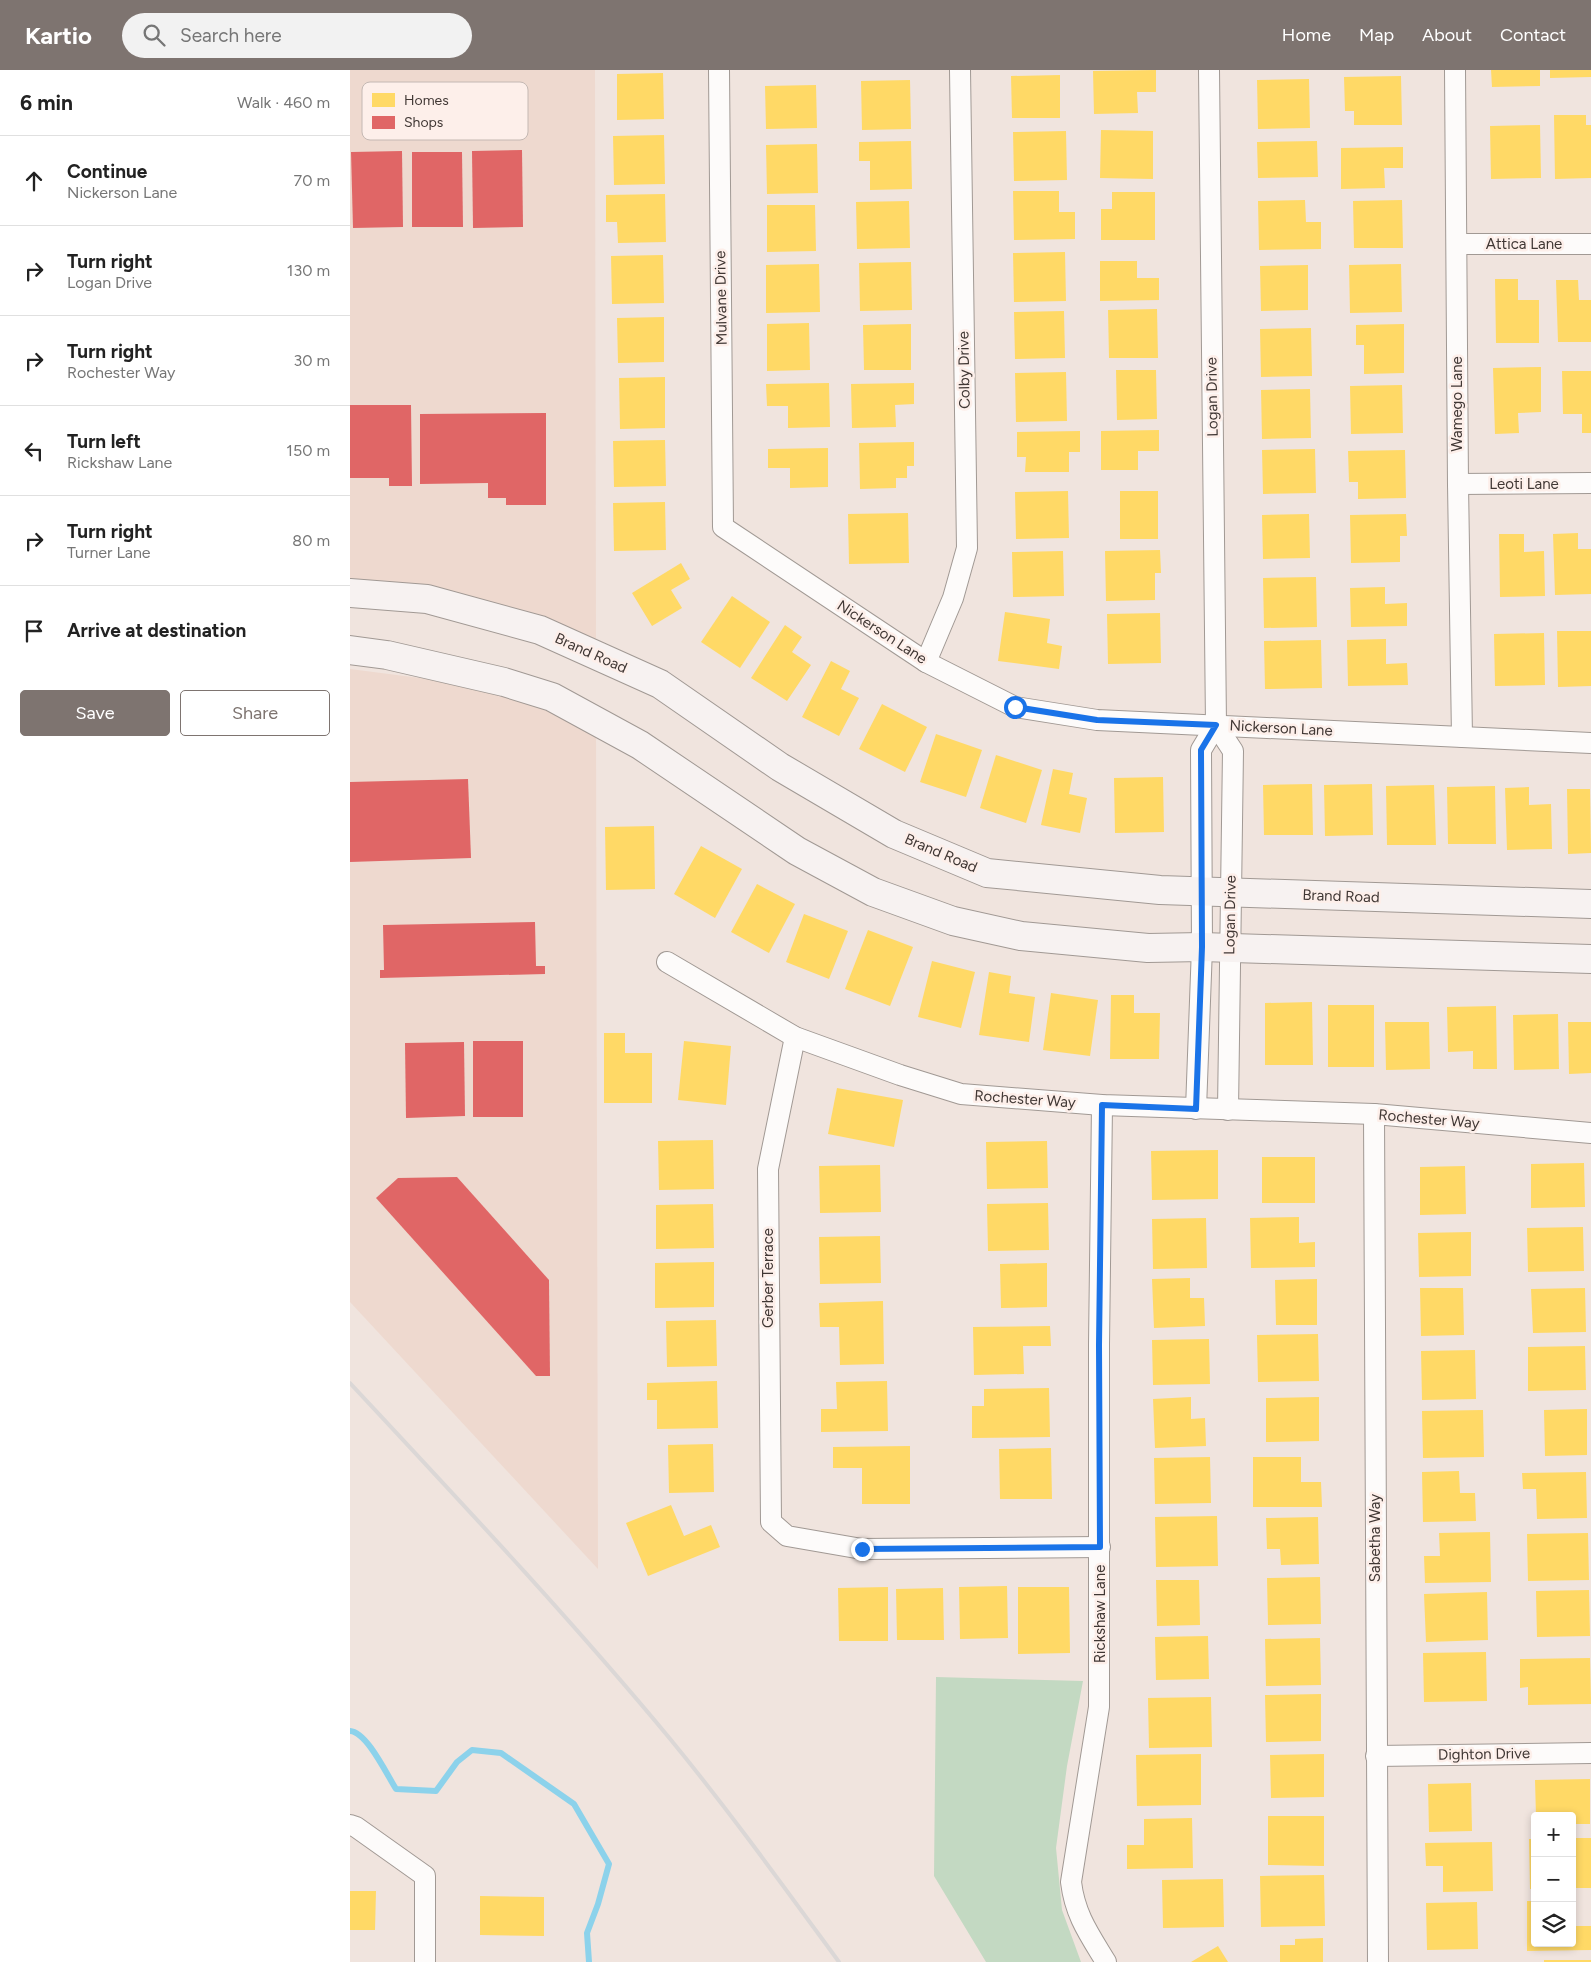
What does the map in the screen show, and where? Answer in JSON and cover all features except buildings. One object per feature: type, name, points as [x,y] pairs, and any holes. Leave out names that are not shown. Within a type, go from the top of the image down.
[{"type":"main road","name":"Brand Road","points":[[350,593],[427,599],[548,634],[660,684],[780,767],[894,834],[987,873],[1160,890],[1591,904]]},
{"type":"main road","points":[[350,650],[387,655],[504,682],[552,697],[640,745],[797,851],[873,892],[953,921],[1021,936],[1148,948],[1202,947],[1591,959]]},
{"type":"street","name":"Mulvane Drive","points":[[719,70],[723,527]]},
{"type":"street","name":"Colby Drive","points":[[926,662],[953,598],[967,548],[960,70]]},
{"type":"street","name":"Logan Drive","points":[[1196,1109],[1202,947],[1201,750],[1216,725],[1209,70]]},
{"type":"street","name":"Wamego Lane","points":[[1455,70],[1462,737]]},
{"type":"street","name":"Attica Lane","points":[[1457,244],[1591,244]]},
{"type":"street","name":"Leoti Lane","points":[[1458,484],[1591,483]]},
{"type":"street","name":"Nickerson Lane","points":[[723,527],[926,662],[1015,707],[1097,720],[1591,743]]},
{"type":"street","name":"Logan Drive","points":[[1216,725],[1233,751],[1228,1110]]},
{"type":"street","name":"Rochester Way","points":[[667,962],[795,1037],[900,1075],[961,1094],[1102,1105],[1374,1114],[1591,1133]]},
{"type":"street","name":"Gerber Terrace","points":[[795,1037],[768,1169],[771,1522],[787,1536],[862,1549],[1100,1547]]},
{"type":"street","name":"Rickshaw Lane","points":[[1102,1105],[1099,1345],[1100,1707],[1071,1882],[1074,1901],[1082,1923],[1106,1962]]},
{"type":"street","name":"Sabetha Way","points":[[1374,1114],[1378,1962]]},
{"type":"street","name":"Dighton Drive","points":[[1376,1756],[1591,1753]]},
{"type":"street","points":[[350,1824],[425,1876],[425,1962]]},
{"type":"shaded area","points":[[350,70],[595,70],[596,639],[454,592],[350,578]]},
{"type":"shaded area","points":[[350,669],[482,686],[596,728],[598,1569],[350,1302]]},
{"type":"green space","points":[[936,1677],[1083,1681],[1067,1766],[1056,1848],[1062,1910],[1081,1962],[986,1962],[934,1876]]},
{"type":"waterway","points":[[350,1731],[356,1733],[370,1746],[396,1789],[436,1791],[457,1762],[472,1750],[501,1753],[574,1804],[609,1864],[598,1904],[587,1933],[589,1962]]},
{"type":"railway","points":[[350,1383],[513,1559],[671,1740],[839,1962]]},
{"type":"route","points":[[862,1549],[1100,1547],[1099,1345],[1102,1105],[1196,1109],[1202,947],[1201,750],[1216,725],[1097,720],[1015,707]]}]
